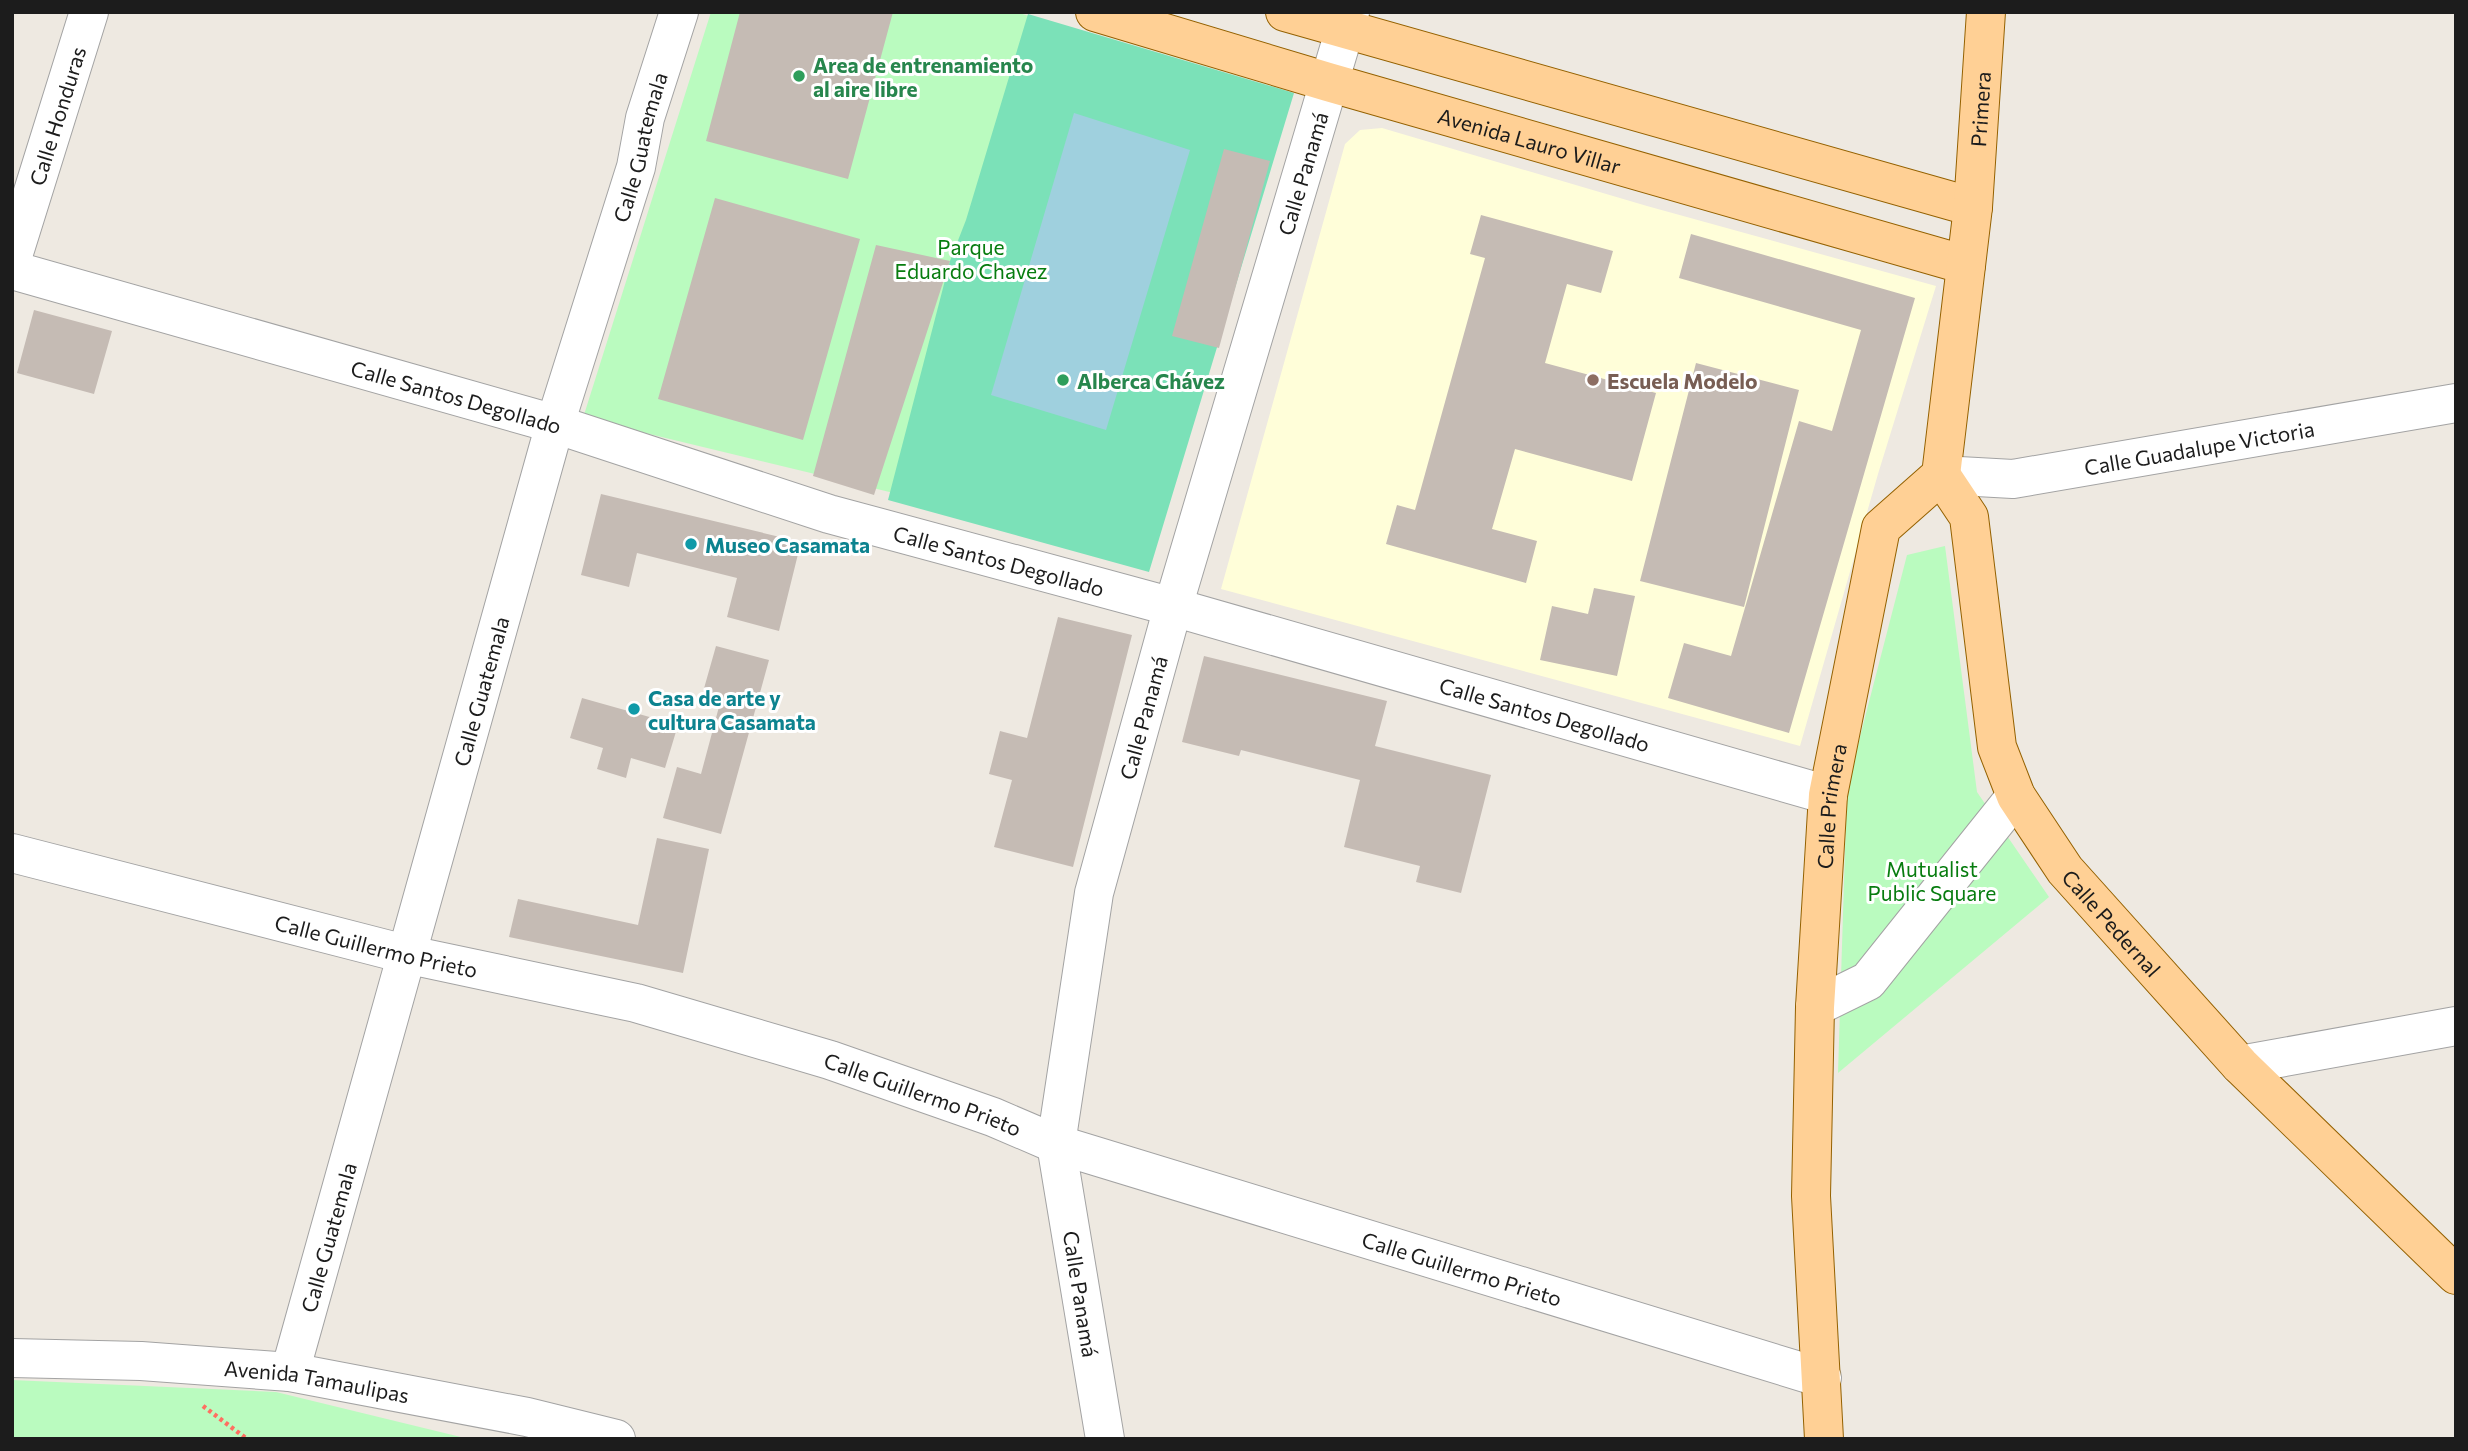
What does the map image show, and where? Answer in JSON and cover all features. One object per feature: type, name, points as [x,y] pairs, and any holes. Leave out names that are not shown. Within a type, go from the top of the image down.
[{"type":"main road","name":"Avenida Lauro Villar","points":[[1095,12],[1328,82],[1966,265]]},
{"type":"main road","points":[[1285,12],[1348,21],[1973,207],[1941,475]]},
{"type":"main road","name":"Primera","points":[[1973,207],[1986,12]]},
{"type":"main road","name":"Calle Primera","points":[[1824,1439],[1811,1196],[1815,1007],[1828,795],[1881,528],[1941,475]]},
{"type":"main road","name":"Calle Pedernal","points":[[1941,475],[1969,517],[1997,747],[2016,796],[2065,870],[2240,1065],[2456,1275]]},
{"type":"street","name":"Calle Honduras","points":[[12,259],[89,12]]},
{"type":"street","name":"Calle Guatemala","points":[[290,1373],[555,424],[636,167],[645,118],[679,12]]},
{"type":"street","name":"Calle Panamá","points":[[1105,1439],[1056,1144],[1094,892],[1173,607],[1348,21]]},
{"type":"street","name":"Calle Santos Degollado","points":[[12,271],[555,424],[829,514],[1173,607],[1828,795]]},
{"type":"street","name":"Calle Guadalupe Victoria","points":[[1941,475],[2013,479],[2456,403]]},
{"type":"street","points":[[1815,1007],[1868,981],[2016,796]]},
{"type":"street","name":"Calle Guillermo Prieto","points":[[12,853],[405,954],[636,1003],[830,1059],[993,1117],[1056,1144],[1822,1378]]},
{"type":"street","points":[[2240,1065],[2456,1026]]},
{"type":"street","name":"Avenida Tamaulipas","points":[[12,1358],[141,1362],[290,1373],[527,1417],[616,1439]]},
{"type":"shaded area","name":"Escuela Modelo","points":[[1382,128],[1647,206],[1936,286],[1878,474],[1800,746],[1221,589],[1345,144],[1360,130]]},
{"type":"green space","name":"Parque Eduardo Chavez","points":[[711,12],[1016,12],[1278,92],[1134,551],[583,418]]},
{"type":"green space","name":"Alberca Chávez","points":[[1028,14],[1294,93],[1149,572],[888,500],[950,261],[966,220]]},
{"type":"green space","name":"Mutualist Public Square","points":[[1945,546],[1977,792],[2049,897],[1838,1073],[1847,787],[1907,555]]},
{"type":"green space","points":[[12,1380],[276,1392],[469,1439],[12,1439]]},
{"type":"water","points":[[1074,113],[1190,150],[1106,430],[991,395]]},
{"type":"building","name":"Area de entrenamiento al aire libre","points":[[740,12],[893,12],[848,179],[706,141]]},
{"type":"building","points":[[1224,149],[1270,161],[1219,348],[1172,336]]},
{"type":"building","points":[[715,198],[860,239],[803,440],[658,399]]},
{"type":"building","points":[[1481,215],[1613,251],[1601,293],[1567,284],[1545,363],[1656,393],[1632,481],[1515,449],[1492,529],[1537,541],[1526,583],[1386,544],[1397,505],[1415,510],[1485,258],[1470,254]]},
{"type":"building","points":[[1691,234],[1915,298],[1789,733],[1668,698],[1684,643],[1731,656],[1799,421],[1832,431],[1861,330],[1679,278]]},
{"type":"building","points":[[876,245],[950,261],[874,495],[813,476]]},
{"type":"building","points":[[34,310],[112,331],[94,394],[17,373]]},
{"type":"building","points":[[1696,363],[1799,390],[1744,607],[1640,581]]},
{"type":"building","points":[[601,494],[801,542],[779,631],[727,617],[737,578],[637,553],[629,587],[581,575]]},
{"type":"building","points":[[1594,588],[1635,596],[1617,676],[1540,660],[1552,606],[1588,614]]},
{"type":"building","points":[[1058,617],[1132,635],[1073,867],[994,847],[1012,780],[989,774],[1000,731],[1027,738]]},
{"type":"building","points":[[716,646],[769,660],[721,834],[663,818],[677,767],[701,774],[720,703],[701,699]]},
{"type":"building","points":[[1204,656],[1387,701],[1375,746],[1491,775],[1461,893],[1416,882],[1420,866],[1344,847],[1360,780],[1241,750],[1239,756],[1182,742]]},
{"type":"building","points":[[582,698],[678,725],[665,768],[631,758],[626,778],[597,769],[603,748],[570,738]]},
{"type":"building","points":[[657,838],[709,849],[683,973],[509,937],[518,899],[638,925]]},
{"type":"place","name":"Area de entrenamiento al aire libre","points":[[799,76]]},
{"type":"place","name":"Alberca Chávez","points":[[1063,380]]},
{"type":"place","name":"Escuela Modelo","points":[[1593,380]]},
{"type":"place","name":"Museo Casamata","points":[[691,544]]},
{"type":"place","name":"Casa de arte y cultura Casamata","points":[[634,709]]}]
